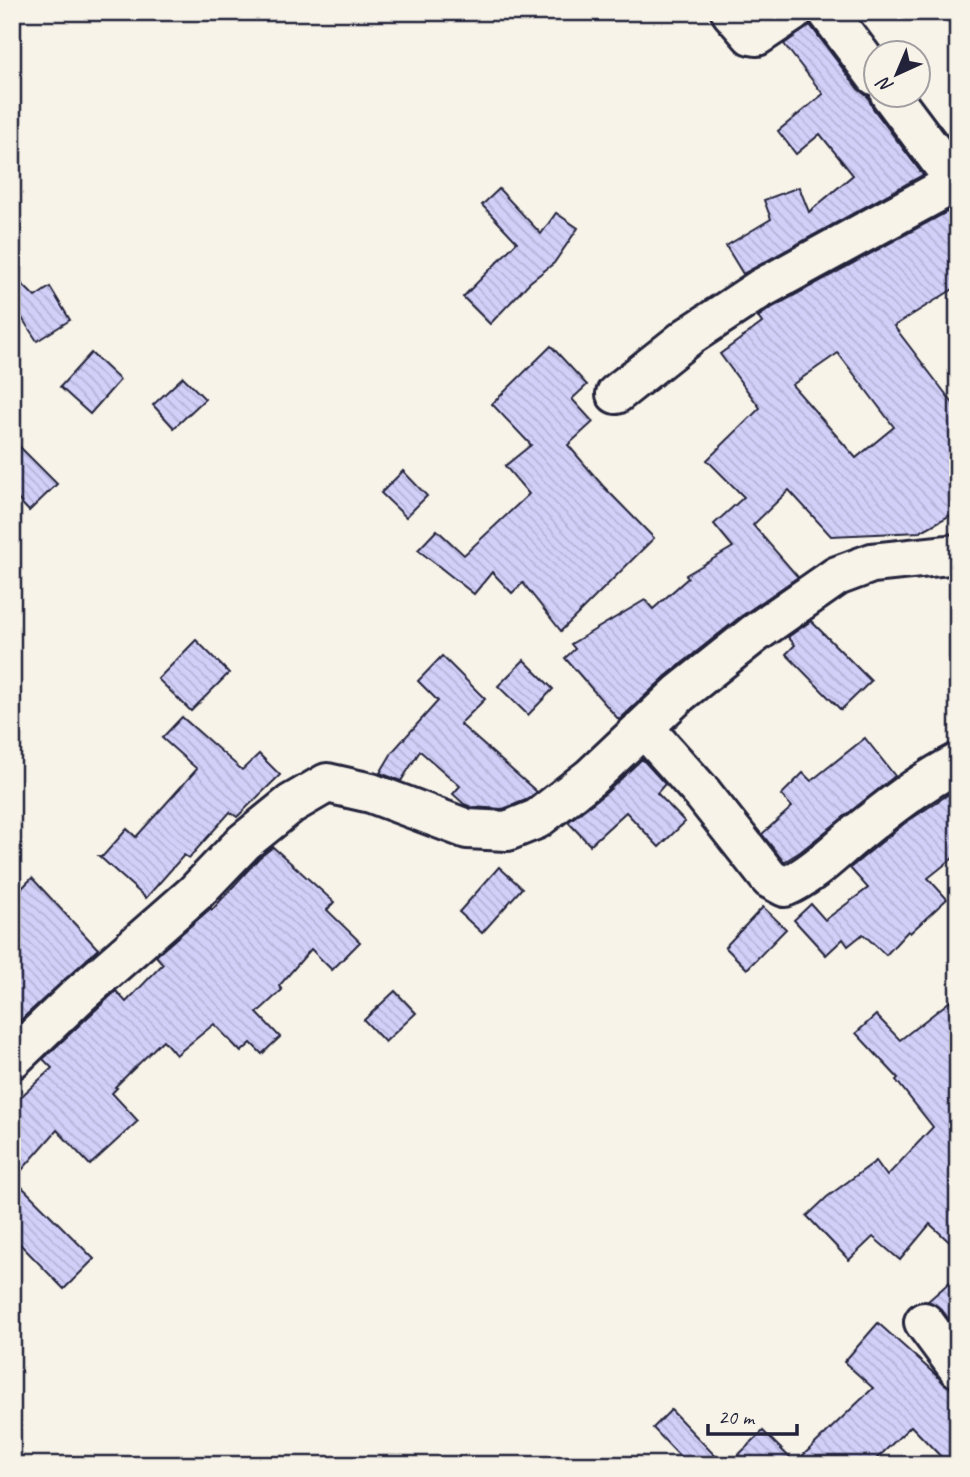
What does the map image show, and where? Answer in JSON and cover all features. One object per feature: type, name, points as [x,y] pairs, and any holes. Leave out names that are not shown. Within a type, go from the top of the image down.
[{"type":"street","points":[[731,12],[751,35],[757,36],[793,12]]},
{"type":"street","points":[[828,12],[862,57]]},
{"type":"street","points":[[616,394],[689,336],[760,289],[957,184],[900,108]]},
{"type":"street","points":[[12,1059],[79,994],[195,893],[244,842],[291,804],[327,783],[371,793],[467,829],[507,831],[537,819],[591,777],[680,693],[754,634],[837,576],[872,563],[958,554]]},
{"type":"street","points":[[644,728],[703,794],[770,878],[785,887],[808,874],[893,803],[934,775],[958,763]]},
{"type":"street","points":[[924,1322],[958,1368]]},
{"type":"building","points":[[810,25],[862,92],[862,108],[873,108],[923,175],[743,274],[726,246],[771,219],[764,200],[799,187],[809,212],[853,175],[820,134],[796,154],[778,131],[823,94],[784,44]]},
{"type":"building","points":[[499,189],[541,234],[556,213],[578,228],[554,263],[530,282],[490,324],[463,297],[517,242],[482,205]]},
{"type":"building","points":[[954,208],[958,214],[958,286],[894,326],[958,410],[958,511],[920,532],[831,536],[789,490],[753,525],[798,577],[740,617],[666,676],[619,720],[565,658],[575,649],[571,644],[645,600],[653,609],[688,578],[686,575],[733,547],[714,524],[744,497],[707,460],[760,408],[720,354],[762,323],[758,317]],"holes":[[[838,353],[894,427],[856,458],[792,385]]]},
{"type":"building","points":[[12,274],[35,297],[50,287],[70,320],[37,341],[12,303]]},
{"type":"building","points":[[551,346],[587,385],[572,399],[593,422],[568,445],[603,486],[654,538],[561,631],[523,583],[512,593],[492,572],[474,594],[418,550],[437,530],[464,555],[529,494],[505,466],[531,445],[492,404]]},
{"type":"building","points":[[91,353],[120,380],[90,414],[60,387]]},
{"type":"building","points":[[183,377],[205,399],[174,428],[153,405]]},
{"type":"building","points":[[12,439],[57,484],[29,511],[12,493]]},
{"type":"building","points":[[403,471],[427,496],[406,517],[381,493]]},
{"type":"building","points":[[811,621],[871,681],[841,710],[786,654],[795,645],[788,637]]},
{"type":"building","points":[[196,640],[229,673],[191,711],[158,679]]},
{"type":"building","points":[[442,656],[485,699],[460,724],[537,792],[526,800],[503,809],[464,804],[453,794],[460,786],[420,751],[401,781],[380,773],[393,751],[438,701],[418,681]]},
{"type":"building","points":[[524,660],[553,689],[528,715],[498,686]]},
{"type":"building","points":[[182,717],[242,770],[259,754],[280,775],[237,817],[230,812],[189,858],[184,855],[146,898],[99,856],[103,856],[127,829],[136,837],[197,769],[162,738]]},
{"type":"building","points":[[865,738],[895,776],[784,862],[762,834],[792,807],[781,795],[803,773],[811,781]]},
{"type":"building","points":[[642,759],[665,784],[657,793],[685,822],[659,847],[626,812],[590,845],[568,822],[606,793]]},
{"type":"building","points":[[958,788],[958,854],[928,878],[947,899],[910,933],[908,931],[886,955],[863,934],[848,946],[843,939],[826,955],[794,920],[811,904],[825,920],[868,888],[850,868],[905,823]]},
{"type":"building","points":[[273,847],[334,902],[327,910],[360,942],[332,970],[311,949],[279,986],[282,990],[257,1013],[280,1037],[262,1054],[251,1043],[241,1052],[214,1024],[176,1055],[163,1040],[112,1093],[138,1121],[90,1165],[57,1130],[14,1179],[94,1259],[64,1289],[12,1236],[12,1105],[52,1068],[43,1059],[116,991],[126,1002],[163,964],[156,956],[211,908],[212,910],[259,858]]},
{"type":"building","points":[[499,867],[522,888],[482,933],[459,912]]},
{"type":"building","points":[[32,878],[98,949],[12,1028],[12,898]]},
{"type":"building","points":[[763,907],[786,929],[747,969],[725,947]]},
{"type":"building","points":[[395,991],[416,1013],[385,1042],[364,1020]]},
{"type":"building","points":[[958,995],[958,1250],[930,1224],[900,1260],[873,1237],[849,1260],[807,1216],[827,1197],[876,1161],[887,1176],[933,1127],[896,1080],[898,1078],[856,1033],[876,1015],[900,1040]]},
{"type":"building","points":[[958,1275],[958,1331],[941,1309],[928,1301]]},
{"type":"building","points":[[878,1323],[958,1395],[958,1465],[949,1465],[911,1426],[870,1465],[728,1465],[763,1431],[795,1463],[873,1388],[844,1362]]},
{"type":"building","points":[[671,1410],[724,1465],[688,1465],[653,1428]]}]
